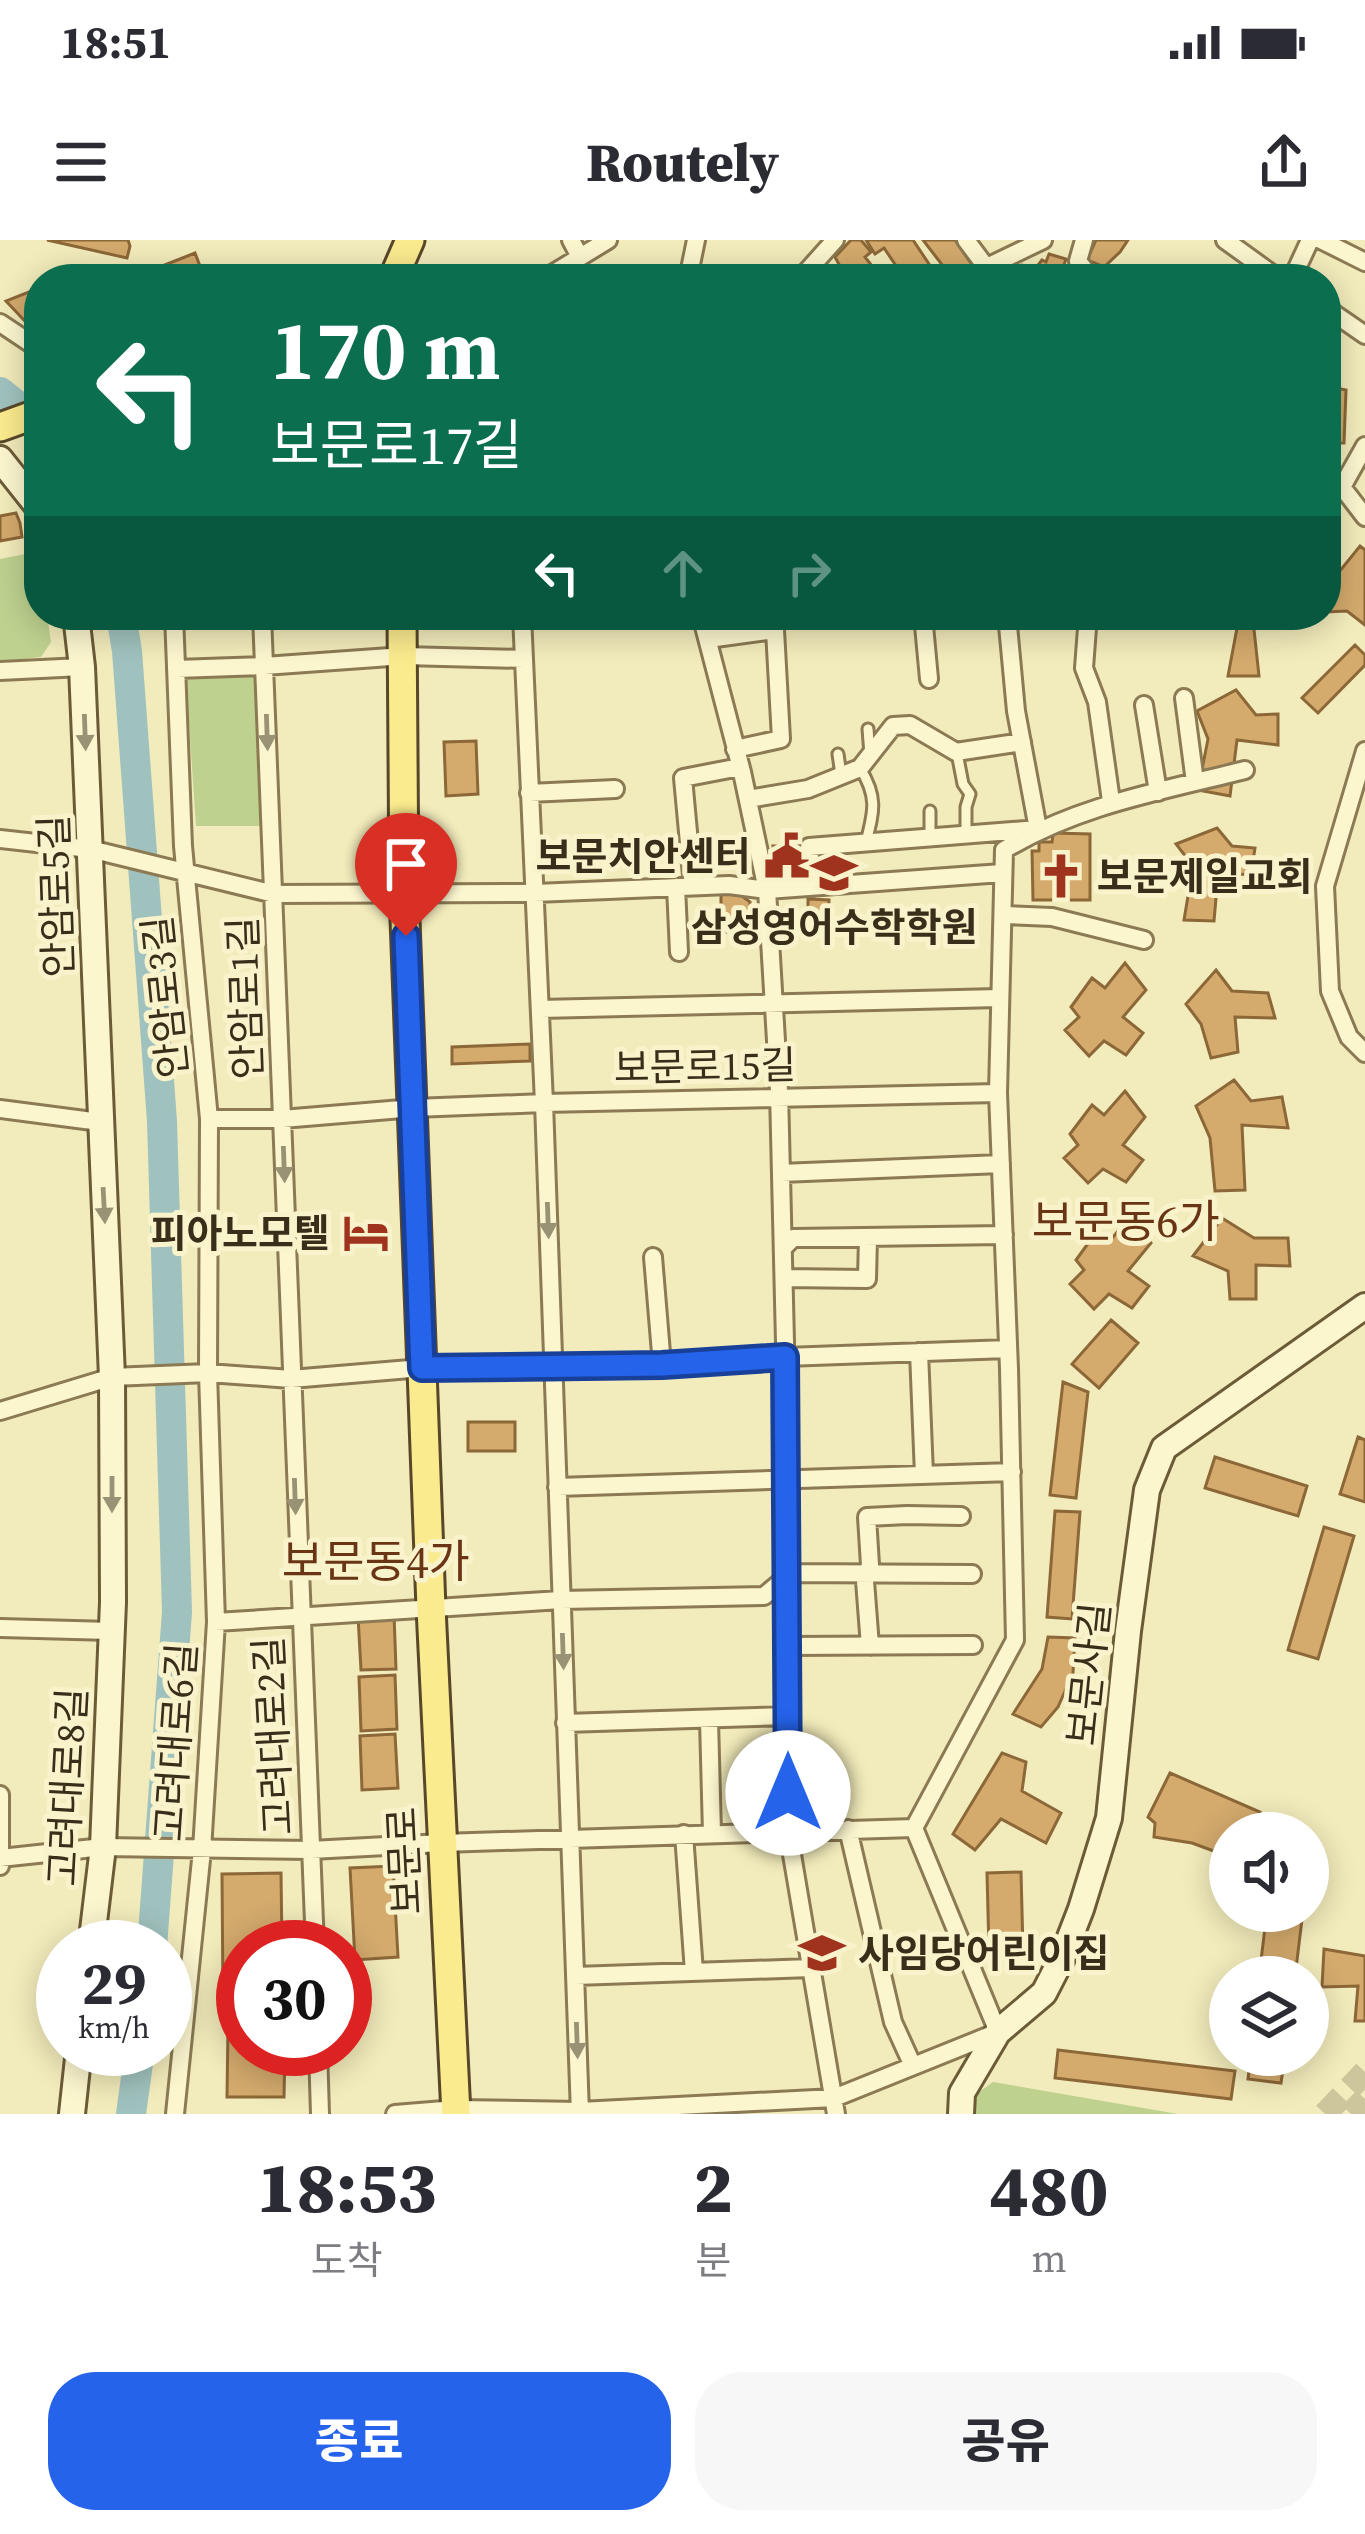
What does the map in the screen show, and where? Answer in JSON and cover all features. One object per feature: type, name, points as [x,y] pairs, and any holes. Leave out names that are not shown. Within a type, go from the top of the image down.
[{"type":"main road","points":[[0,459],[24,489]]},
{"type":"main road","name":"안암로5길","points":[[78,630],[112,1377]]},
{"type":"main road","name":"보문로","points":[[403,630],[404,892],[430,1608],[456,2112]]},
{"type":"main road","name":"보문사길","points":[[961,2114],[962,2093],[998,2032],[1044,1994],[1082,1909],[1109,1818],[1148,1490],[1164,1448],[1365,1306]]},
{"type":"main road","name":"고려대로8길","points":[[94,1920],[103,1847],[111,1631],[112,1377]]},
{"type":"main road","points":[[72,2114],[77,2076]]},
{"type":"street","points":[[575,249],[608,240]]},
{"type":"street","points":[[814,264],[836,240]]},
{"type":"street","points":[[1005,264],[1043,240]]},
{"type":"street","points":[[1225,240],[1258,264]]},
{"type":"street","points":[[1321,240],[1365,262]]},
{"type":"street","points":[[1365,446],[1342,487],[1365,518]]},
{"type":"street","name":"안암로3길","points":[[175,630],[187,872],[209,1119],[208,1373]]},
{"type":"street","name":"안암로1길","points":[[263,630],[291,1379]]},
{"type":"street","points":[[523,630],[580,2113]]},
{"type":"street","points":[[705,630],[767,890],[784,1278],[788,1831],[835,2106]]},
{"type":"street","points":[[679,952],[683,778],[781,739],[775,630],[708,639]]},
{"type":"street","points":[[924,630],[928,679]]},
{"type":"street","points":[[1008,630],[1016,711],[1038,830]]},
{"type":"street","points":[[1087,630],[1084,668],[1097,702],[1111,802]]},
{"type":"street","points":[[176,669],[404,656],[524,659]]},
{"type":"street","points":[[0,671],[82,667]]},
{"type":"street","points":[[1184,698],[1195,782]]},
{"type":"street","points":[[1144,705],[1158,792]]},
{"type":"street","points":[[748,799],[808,789],[841,775],[865,761],[893,726],[910,725],[956,752],[1022,742]]},
{"type":"street","points":[[1362,1043],[1349,1037],[1330,991],[1325,886],[1365,751]]},
{"type":"street","points":[[914,1828],[1015,1640],[998,1093],[1004,850],[1038,830],[1111,802],[1245,770]]},
{"type":"street","points":[[529,793],[615,789]]},
{"type":"street","points":[[813,887],[809,847],[1038,830]]},
{"type":"street","points":[[0,839],[90,849],[274,894],[535,893],[729,885],[767,890],[1002,873]]},
{"type":"street","points":[[1003,915],[1052,917],[1144,940]]},
{"type":"street","points":[[540,1009],[999,998]]},
{"type":"street","name":"보문로15길","points":[[414,1108],[998,1093]]},
{"type":"street","points":[[209,1119],[282,1120],[414,1108]]},
{"type":"street","points":[[0,1109],[100,1123]]},
{"type":"street","points":[[781,1173],[1001,1164]]},
{"type":"street","points":[[783,1248],[793,1238],[1004,1235]]},
{"type":"street","points":[[784,1278],[867,1279],[868,1237]]},
{"type":"street","points":[[653,1257],[662,1365]]},
{"type":"street","points":[[0,1412],[112,1377],[208,1373],[291,1379],[422,1368],[662,1365],[1008,1348]]},
{"type":"street","points":[[919,1352],[925,1474]]},
{"type":"street","name":"고려대로6길","points":[[175,2114],[202,1850],[216,1622],[208,1373]]},
{"type":"street","name":"고려대로2길","points":[[291,1379],[313,1920]]},
{"type":"street","points":[[557,1486],[1012,1472]]},
{"type":"street","points":[[870,1646],[867,1517],[961,1516]]},
{"type":"street","points":[[216,1622],[561,1600],[764,1596],[788,1575],[972,1574]]},
{"type":"street","name":"고려대로8길","points":[[0,1628],[111,1631]]},
{"type":"street","points":[[788,1646],[973,1645]]},
{"type":"street","points":[[566,1723],[788,1716]]},
{"type":"street","points":[[709,1720],[712,1833]]},
{"type":"street","points":[[0,1795],[0,1869]]},
{"type":"street","points":[[395,2114],[835,2106],[913,2066],[998,2032],[914,1828]]},
{"type":"street","points":[[0,1858],[103,1847],[311,1850],[914,1828]]},
{"type":"street","points":[[848,1829],[893,2022],[913,2066]]},
{"type":"street","points":[[684,1834],[694,1972]]},
{"type":"street","points":[[575,1976],[812,1968]]},
{"type":"street","points":[[319,2076],[320,2114]]},
{"type":"lane","points":[[866,842],[875,807],[865,761],[868,729]]},
{"type":"lane","points":[[956,752],[970,794],[965,835]]},
{"type":"lane","points":[[838,754],[841,775]]},
{"type":"lane","points":[[930,811],[930,838]]},
{"type":"green space","points":[[24,554],[24,630],[49,630],[51,642],[41,657],[0,662],[0,559]]},
{"type":"green space","points":[[256,674],[264,826],[196,826],[186,679]]},
{"type":"green space","points":[[993,2082],[1178,2114],[971,2114],[975,2095]]},
{"type":"building","points":[[47,240],[128,240],[130,246],[127,258]]},
{"type":"building","points":[[851,240],[861,240],[871,252],[865,257],[870,264],[839,264],[835,257]]},
{"type":"building","points":[[866,240],[913,240],[929,264],[895,264],[884,248],[875,254]]},
{"type":"building","points":[[923,240],[955,240],[972,264],[941,264]]},
{"type":"building","points":[[1096,240],[1128,240],[1107,264],[1087,260]]},
{"type":"building","points":[[195,253],[199,264],[167,264]]},
{"type":"building","points":[[1049,254],[1066,259],[1064,264],[1039,264]]},
{"type":"building","points":[[24,294],[24,320],[6,301]]},
{"type":"building","points":[[1341,389],[1346,390],[1341,443]]},
{"type":"building","points":[[16,513],[22,537],[0,541],[0,516]]},
{"type":"building","points":[[1360,546],[1365,550],[1365,625],[1341,611],[1341,569]]},
{"type":"building","points":[[1237,630],[1254,630],[1259,676],[1228,676]]},
{"type":"building","points":[[1355,645],[1365,655],[1365,665],[1318,713],[1302,698]]},
{"type":"building","points":[[1236,690],[1256,715],[1278,714],[1278,745],[1237,740],[1230,796],[1198,790],[1208,739],[1197,711]]},
{"type":"building","points":[[476,741],[478,794],[446,796],[444,742]]},
{"type":"building","points":[[1217,828],[1232,846],[1255,848],[1251,874],[1218,875],[1214,921],[1184,920],[1193,866],[1176,844]]},
{"type":"building","name":"보문제일교회","points":[[1053,833],[1090,834],[1090,900],[1033,900],[1032,851],[1039,851],[1039,842],[1052,842]]},
{"type":"building","name":"보문치안센터","points":[[773,846],[798,846],[800,867],[776,867]]},
{"type":"building","points":[[721,893],[738,893],[750,902],[750,932],[721,932]]},
{"type":"building","points":[[808,899],[829,900],[828,934],[808,933]]},
{"type":"building","points":[[1125,963],[1146,990],[1123,1017],[1143,1033],[1126,1055],[1104,1041],[1089,1056],[1065,1030],[1079,1017],[1071,1007],[1092,978],[1105,988]]},
{"type":"building","points":[[1216,970],[1232,991],[1268,993],[1275,1018],[1235,1017],[1238,1052],[1211,1058],[1201,1024],[1186,1004]]},
{"type":"building","points":[[530,1044],[530,1061],[452,1064],[452,1047]]},
{"type":"building","points":[[1234,1080],[1251,1101],[1282,1097],[1288,1128],[1242,1125],[1245,1190],[1215,1191],[1210,1138],[1196,1106]]},
{"type":"building","points":[[1125,1091],[1145,1117],[1123,1145],[1143,1160],[1126,1182],[1103,1169],[1088,1183],[1064,1158],[1078,1145],[1070,1134],[1092,1105],[1104,1115]]},
{"type":"building","points":[[1130,1216],[1151,1243],[1128,1271],[1149,1286],[1132,1308],[1109,1294],[1094,1309],[1070,1284],[1084,1270],[1076,1260],[1097,1231],[1110,1241]]},
{"type":"building","points":[[1222,1218],[1254,1238],[1288,1238],[1290,1266],[1256,1265],[1256,1299],[1230,1299],[1228,1271],[1193,1256]]},
{"type":"building","points":[[1111,1320],[1138,1343],[1099,1388],[1072,1364]]},
{"type":"building","points":[[1063,1382],[1088,1392],[1076,1498],[1050,1495]]},
{"type":"building","points":[[468,1422],[515,1422],[515,1451],[468,1451]]},
{"type":"building","points":[[1358,1437],[1365,1440],[1365,1502],[1340,1494]]},
{"type":"building","points":[[1215,1457],[1307,1486],[1298,1516],[1205,1488]]},
{"type":"building","points":[[1055,1511],[1080,1512],[1072,1619],[1047,1617]]},
{"type":"building","points":[[1324,1527],[1354,1536],[1318,1659],[1288,1650]]},
{"type":"building","points":[[394,1614],[396,1669],[361,1670],[358,1616]]},
{"type":"building","points":[[1048,1637],[1075,1638],[1073,1673],[1058,1707],[1041,1727],[1013,1714],[1042,1669]]},
{"type":"building","points":[[395,1675],[397,1729],[361,1731],[359,1677]]},
{"type":"building","points":[[395,1734],[398,1788],[362,1790],[360,1736]]},
{"type":"building","points":[[1002,1753],[1026,1762],[1022,1791],[1061,1813],[1046,1843],[1001,1819],[975,1850],[953,1834]]},
{"type":"building","points":[[1170,1773],[1260,1812],[1209,1812],[1209,1849],[1154,1837],[1155,1823],[1148,1817]]},
{"type":"building","points":[[393,1866],[398,1957],[372,1959],[372,1920],[353,1920],[350,1868]]},
{"type":"building","points":[[1021,1872],[1023,1950],[989,1950],[987,1873]]},
{"type":"building","points":[[281,1873],[282,1920],[222,1920],[222,1874]]},
{"type":"building","points":[[1264,1932],[1300,1932],[1298,1956],[1262,1956]]},
{"type":"building","points":[[1324,1949],[1365,1956],[1365,2021],[1355,2021],[1358,1986],[1329,1987],[1329,1956],[1324,1956]]},
{"type":"building","points":[[1058,2050],[1209,2068],[1209,2076],[1234,2076],[1231,2099],[1055,2078]]},
{"type":"building","points":[[227,2076],[284,2076],[284,2097],[227,2097]]},
{"type":"building","points":[[1248,2076],[1282,2076],[1281,2083]]},
{"type":"waterway","points":[[0,392],[24,411]]},
{"type":"waterway","points":[[124,630],[162,1121],[177,1612],[154,1920]]},
{"type":"waterway","points":[[131,2114],[136,2076]]},
{"type":"tunnel","points":[[1325,2114],[1365,2072]]},
{"type":"tunnel","points":[[1351,2114],[1365,2099]]},
{"type":"place","name":"보문치안센터","points":[[787,856]]},
{"type":"place","name":"삼성영어수학학원","points":[[834,873]]},
{"type":"place","name":"보문제일교회","points":[[1061,876]]},
{"type":"place","name":"피아노모텔","points":[[366,1233]]},
{"type":"place","name":"사임당어린이집","points":[[822,1953]]},
{"type":"district","name":"보문동6가","points":[[1126,1221]]},
{"type":"district","name":"보문동4가","points":[[376,1561]]},
{"type":"route","points":[[406,936],[422,1368],[662,1365],[785,1357],[788,1793]]}]
